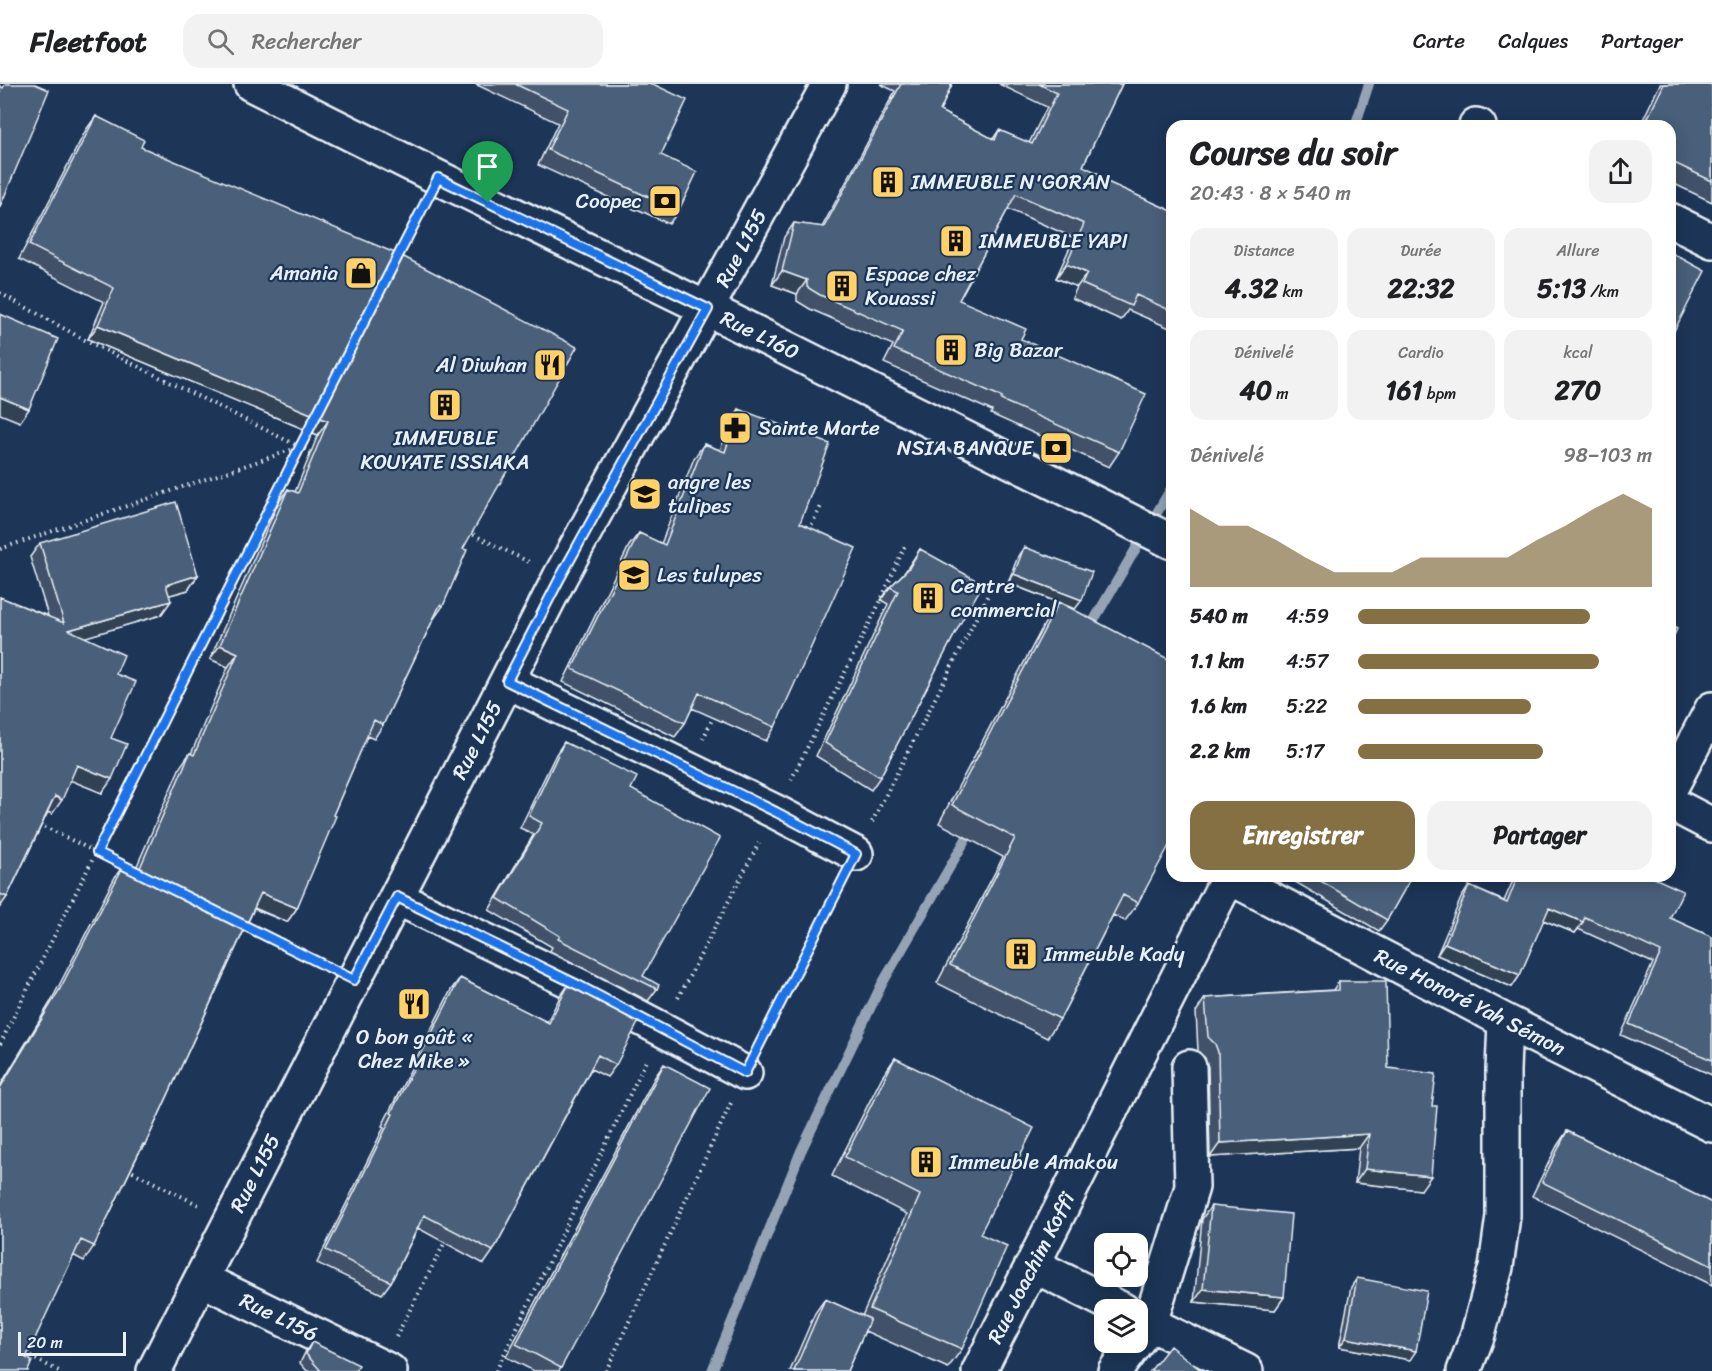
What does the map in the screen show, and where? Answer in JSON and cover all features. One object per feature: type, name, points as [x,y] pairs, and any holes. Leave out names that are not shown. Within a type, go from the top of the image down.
[{"type":"street","name":"Rue L160","points":[[251,84],[708,309],[1166,539]]},
{"type":"street","name":"Rue L155","points":[[154,1371],[560,578],[829,84]]},
{"type":"street","points":[[1676,223],[1712,241]]},
{"type":"street","points":[[507,681],[688,768],[856,854]]},
{"type":"street","points":[[1676,778],[1712,709]]},
{"type":"street","points":[[1676,806],[1712,825]]},
{"type":"street","name":"Rue Joachim Koffi","points":[[979,1371],[1226,882]]},
{"type":"street","name":"Rue Honoré Yah Sémon","points":[[1239,882],[1505,1021],[1712,1125]]},
{"type":"street","points":[[397,897],[578,985],[745,1073]]},
{"type":"street","points":[[1464,1371],[1478,1334],[1496,1267],[1503,1216],[1505,1021]]},
{"type":"street","points":[[1148,1299],[1192,1187],[1190,1067]]},
{"type":"street","points":[[1033,1265],[1094,1301]]},
{"type":"street","name":"Rue L156","points":[[201,1279],[385,1369]]},
{"type":"street","points":[[1148,1331],[1246,1371]]},
{"type":"street","points":[[1115,1371],[1124,1353]]},
{"type":"path","points":[[396,261],[438,178]]},
{"type":"path","points":[[0,293],[82,339],[320,458]]},
{"type":"path","points":[[0,1044],[310,427]]},
{"type":"path","points":[[0,549],[300,447]]},
{"type":"path","points":[[806,536],[822,504]]},
{"type":"path","points":[[466,531],[560,578]]},
{"type":"path","points":[[496,1371],[661,1030],[776,812],[881,600],[906,543]]},
{"type":"path","points":[[606,1371],[745,1073],[989,593]]},
{"type":"path","points":[[688,768],[720,705]]},
{"type":"path","points":[[32,821],[129,868]]},
{"type":"path","points":[[236,921],[354,980]]},
{"type":"path","points":[[126,1169],[231,1221]]},
{"type":"path","points":[[385,1369],[446,1239]]},
{"type":"path","points":[[20,1352],[59,1371]]},
{"type":"building","points":[[5,84],[35,84],[49,90],[0,207],[0,86],[3,88]]},
{"type":"building","points":[[515,84],[653,84],[687,100],[661,155],[697,172],[679,210],[548,150],[568,109]]},
{"type":"building","points":[[901,84],[952,84],[940,111],[995,140],[999,130],[1032,144],[1057,93],[1039,84],[1122,84],[1083,166],[1100,174],[1098,178],[1166,208],[1166,308],[1136,295],[1131,306],[1082,284],[1087,273],[1066,264],[1084,224],[1016,194],[959,300],[1026,329],[1021,339],[1146,394],[1119,452],[1001,400],[1002,397],[894,349],[903,331],[820,295],[807,287],[807,280],[782,271],[794,223],[824,227]]},
{"type":"building","points":[[1664,84],[1712,84],[1712,181],[1676,164],[1676,120],[1647,120]]},
{"type":"building","points":[[96,116],[144,140],[141,147],[402,256],[577,347],[463,549],[467,550],[443,606],[440,605],[383,725],[374,720],[333,815],[336,816],[297,908],[261,893],[145,1145],[143,1144],[94,1246],[81,1240],[26,1358],[32,1361],[28,1371],[0,1371],[0,1088],[60,989],[125,863],[139,870],[190,753],[194,755],[238,653],[220,645],[288,489],[298,493],[328,421],[98,325],[114,288],[29,245]]},
{"type":"building","points":[[1676,255],[1705,271],[1676,327]]},
{"type":"building","points":[[0,314],[58,339],[29,409],[0,397]]},
{"type":"building","points":[[739,409],[830,444],[800,523],[856,548],[775,727],[699,693],[685,723],[572,669],[639,533],[665,545],[704,444],[725,452]]},
{"type":"building","points":[[176,502],[198,575],[166,585],[171,601],[69,630],[124,655],[116,674],[136,682],[111,738],[127,744],[112,779],[77,765],[62,800],[55,796],[7,897],[0,894],[0,597],[64,623],[40,543]]},
{"type":"building","points":[[1024,547],[1092,572],[1082,600],[1014,574]]},
{"type":"building","points":[[920,549],[983,584],[880,777],[825,743],[898,591],[890,587],[909,568]]},
{"type":"building","points":[[1059,602],[1166,658],[1166,851],[1138,903],[1123,895],[1060,1019],[950,965],[1015,838],[952,805]]},
{"type":"building","points":[[564,742],[637,777],[631,789],[720,838],[643,976],[659,985],[657,989],[558,939],[560,936],[497,898],[542,823],[529,816]]},
{"type":"building","points":[[1322,882],[1409,882],[1387,920]]},
{"type":"building","points":[[1516,882],[1663,882],[1683,891],[1670,918],[1712,937],[1712,1060],[1629,1024],[1661,952],[1585,917],[1583,922],[1549,908],[1520,975],[1445,943],[1469,886],[1507,903]]},
{"type":"building","points":[[460,978],[549,1023],[569,984],[639,1021],[616,1065],[598,1055],[493,1251],[424,1215],[391,1282],[326,1250],[393,1114],[391,1113]]},
{"type":"building","points":[[1339,981],[1386,981],[1388,1068],[1436,1074],[1432,1106],[1437,1106],[1431,1176],[1365,1169],[1369,1134],[1220,1143],[1218,1052],[1215,1044],[1208,1037],[1205,998],[1339,990]]},
{"type":"building","points":[[895,1058],[1034,1128],[980,1234],[1007,1246],[962,1349],[870,1309],[920,1195],[845,1157]]},
{"type":"building","points":[[664,1064],[710,1088],[561,1368],[516,1344]]},
{"type":"building","points":[[1567,1131],[1712,1203],[1712,1266],[1542,1182]]},
{"type":"building","points":[[1211,1206],[1291,1214],[1284,1297],[1203,1289]]},
{"type":"building","points":[[1357,1278],[1427,1291],[1416,1351],[1346,1338]]},
{"type":"building","points":[[825,1299],[870,1319],[847,1371],[794,1371]]},
{"type":"building","points":[[312,1342],[359,1365],[355,1371],[321,1371],[306,1354]]},
{"type":"building","points":[[1170,1346],[1202,1371],[1150,1371]]},
{"type":"waterway","points":[[1357,120],[1369,84]]},
{"type":"waterway","points":[[1087,632],[1166,497]]},
{"type":"waterway","points":[[712,1371],[801,1151],[882,984],[973,827]]},
{"type":"place","name":"IMMEUBLE N'GORAN","points":[[888,182]]},
{"type":"place","name":"Coopec","points":[[665,201]]},
{"type":"place","name":"IMMEUBLE YAPI","points":[[956,241]]},
{"type":"place","name":"Amania","points":[[361,273]]},
{"type":"place","name":"Espace chez Kouassi","points":[[842,286]]},
{"type":"place","name":"Big Bazar","points":[[951,350]]},
{"type":"place","name":"Al Diwhan","points":[[550,365]]},
{"type":"place","name":"IMMEUBLE KOUYATE ISSIAKA","points":[[445,405]]},
{"type":"place","name":"Sainte Marte","points":[[735,428]]},
{"type":"place","name":"NSIA BANQUE","points":[[1056,448]]},
{"type":"place","name":"angre les tulipes","points":[[645,494]]},
{"type":"place","name":"Les tulupes","points":[[634,575]]},
{"type":"place","name":"Centre commercial","points":[[928,598]]},
{"type":"place","name":"Immeuble Kady","points":[[1021,954]]},
{"type":"place","name":"O bon goût « Chez Mike »","points":[[414,1004]]},
{"type":"place","name":"Immeuble Amakou","points":[[926,1162]]},
{"type":"route","points":[[438,178],[488,203],[708,309],[560,578],[507,681],[688,768],[856,854],[745,1073],[578,985],[397,897],[354,980],[97,852],[438,178]]}]
